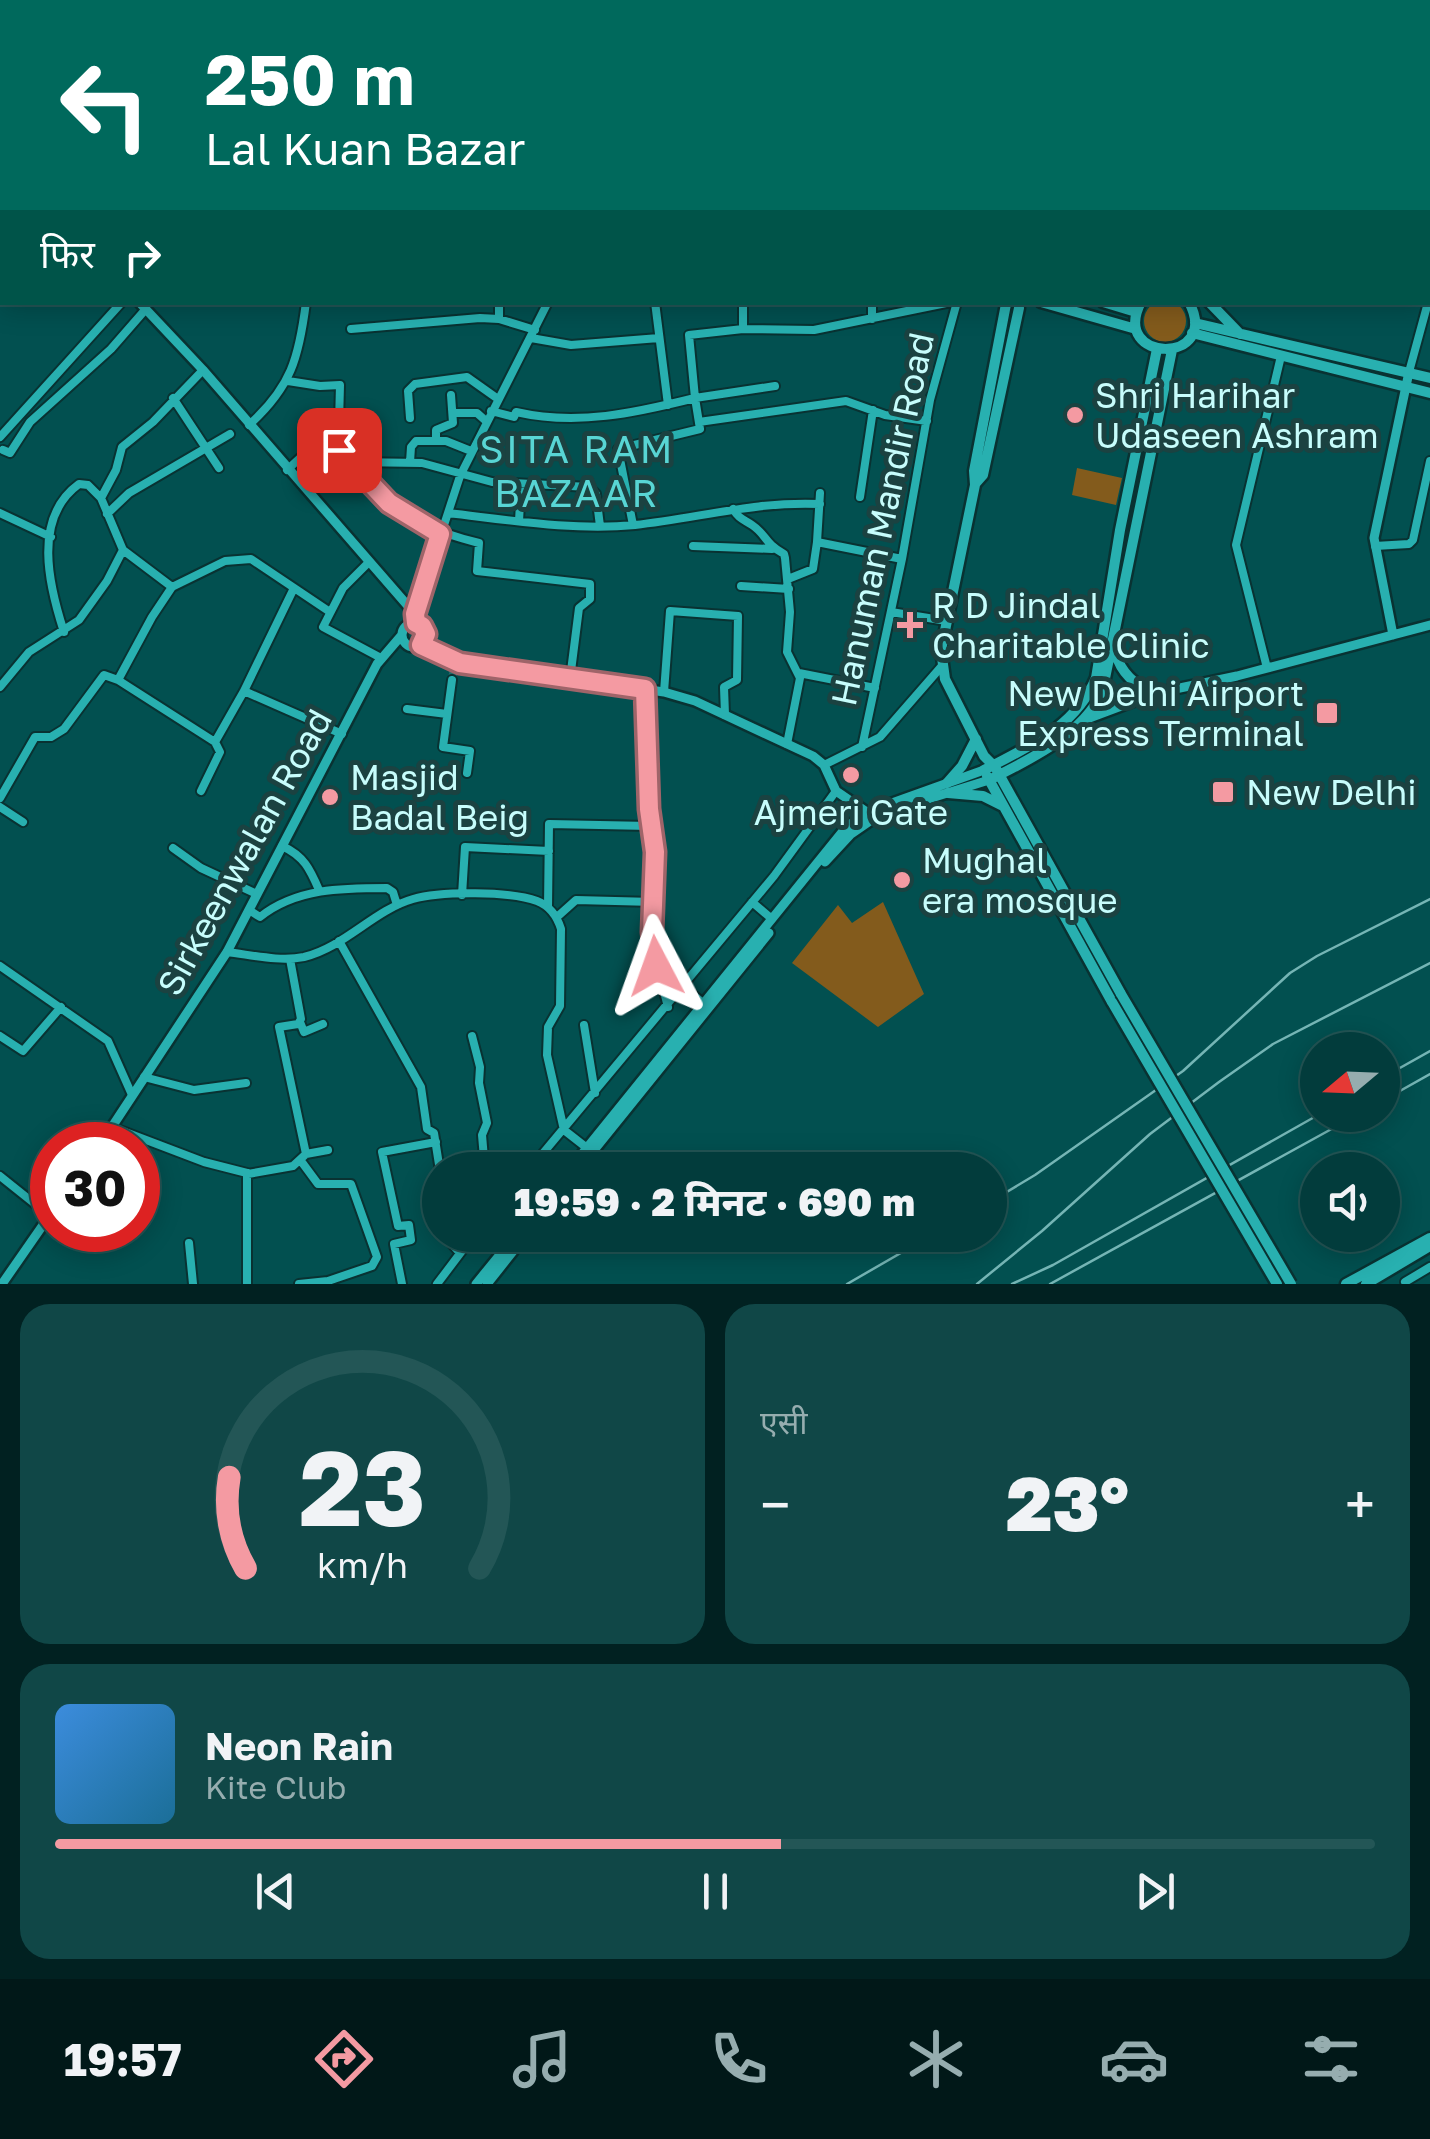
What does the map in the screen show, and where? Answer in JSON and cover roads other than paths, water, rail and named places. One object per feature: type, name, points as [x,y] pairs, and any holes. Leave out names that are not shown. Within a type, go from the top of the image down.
[{"type":"main road","points":[[1005,305],[941,667],[1006,803],[1277,1284]]},
{"type":"main road","points":[[1011,305],[1028,305]]},
{"type":"main road","points":[[1049,305],[1136,328]]},
{"type":"main road","points":[[1139,307],[1136,328],[1142,340],[1157,349],[1172,350],[1186,342],[1194,328],[1190,305]]},
{"type":"main road","points":[[1212,305],[1241,335]]},
{"type":"main road","points":[[975,485],[982,475],[1019,308]]},
{"type":"main road","points":[[1194,328],[1430,378]]},
{"type":"main road","points":[[1194,328],[1281,356],[1430,393]]},
{"type":"main road","points":[[990,769],[1066,722],[1086,700],[1096,678],[1120,530],[1157,349]]},
{"type":"main road","points":[[1006,803],[1011,778],[1022,763],[1084,720],[1102,693],[1172,350]]},
{"type":"main road","points":[[1113,646],[1125,674],[1140,687],[1156,693]]},
{"type":"main road","points":[[976,739],[948,788],[1006,803]]},
{"type":"main road","points":[[990,769],[1022,763]]},
{"type":"main road","points":[[1117,998],[1291,1284]]},
{"type":"main road","points":[[1346,1284],[1430,1238]]},
{"type":"main road","points":[[1366,1284],[1430,1246]]},
{"type":"street","points":[[119,305],[1,447],[10,452],[30,422],[111,350],[142,306],[203,370],[422,626],[426,634],[421,645]]},
{"type":"street","points":[[249,424],[272,404],[288,380],[305,305]]},
{"type":"street","points":[[499,305],[499,319]]},
{"type":"street","points":[[547,305],[470,451],[440,534],[416,619],[406,625],[402,636],[408,646],[421,645],[455,664],[664,692],[725,715],[824,765],[836,791],[872,816]]},
{"type":"street","points":[[655,305],[668,405]]},
{"type":"street","points":[[743,305],[743,329]]},
{"type":"street","points":[[872,305],[872,319]]},
{"type":"street","points":[[700,425],[690,335],[743,329],[814,330],[940,305]]},
{"type":"street","name":"Hanuman Mandir Road","points":[[862,747],[939,358],[953,305]]},
{"type":"street","points":[[1392,635],[1375,546],[1376,518],[1427,305]]},
{"type":"street","points":[[352,330],[464,318],[499,319],[572,345],[658,338]]},
{"type":"street","points":[[1267,668],[1236,546],[1281,356]]},
{"type":"street","points":[[101,498],[116,470],[122,447],[153,422],[203,370]]},
{"type":"street","points":[[410,418],[408,391],[415,384],[467,377],[498,399]]},
{"type":"street","points":[[288,380],[340,385],[339,423],[331,442]]},
{"type":"street","points":[[491,412],[579,420],[775,386]]},
{"type":"street","points":[[436,440],[438,428],[452,424],[451,395]]},
{"type":"street","points":[[174,398],[219,468]]},
{"type":"street","points":[[633,525],[618,450],[700,425],[829,402],[846,401],[927,421]]},
{"type":"street","points":[[860,497],[873,410]]},
{"type":"street","points":[[453,413],[478,413],[486,421]]},
{"type":"street","points":[[108,514],[129,493],[230,434]]},
{"type":"street","points":[[287,470],[319,438],[331,442],[389,503],[440,534],[478,544],[477,571],[592,586],[589,602],[579,608],[570,679]]},
{"type":"street","points":[[410,462],[412,443],[436,440],[470,451]]},
{"type":"street","points":[[352,462],[410,462],[439,466],[460,476],[521,485],[594,489],[600,526]]},
{"type":"street","points":[[1375,546],[1409,544],[1413,540],[1430,462]]},
{"type":"street","points":[[64,632],[47,572],[51,537],[59,504],[84,483],[101,498],[123,550],[172,587]]},
{"type":"street","points":[[519,521],[521,485]]},
{"type":"street","points":[[448,513],[519,521],[633,525],[820,499],[813,569],[788,584],[742,586]]},
{"type":"street","points":[[733,509],[772,549]]},
{"type":"street","points":[[0,512],[51,537]]},
{"type":"street","points":[[817,542],[902,560]]},
{"type":"street","points":[[693,546],[772,549],[784,554],[788,584],[787,652],[799,673],[787,744]]},
{"type":"street","points":[[0,687],[29,652],[64,632],[92,603],[123,550]]},
{"type":"street","points":[[118,680],[172,587],[224,562],[251,559],[330,612]]},
{"type":"street","points":[[369,562],[343,588],[323,624],[381,658]]},
{"type":"street","points":[[215,742],[294,588]]},
{"type":"street","points":[[664,692],[670,612],[738,616],[737,680],[724,687],[725,715]]},
{"type":"street","points":[[891,612],[947,621]]},
{"type":"street","points":[[1084,720],[1156,693],[1430,625]]},
{"type":"street","name":"Sirkeenwalan Road","points":[[115,1122],[228,952],[381,658],[402,636]]},
{"type":"street","points":[[824,765],[880,737],[941,667]]},
{"type":"street","points":[[799,673],[874,688]]},
{"type":"street","points":[[0,798],[36,736],[51,736],[64,729],[106,674],[215,742],[220,752],[201,791]]},
{"type":"street","points":[[452,680],[443,747],[470,751],[468,772]]},
{"type":"street","points":[[645,689],[650,826],[655,852],[652,950],[668,1007]]},
{"type":"street","points":[[244,691],[342,734]]},
{"type":"street","points":[[407,709],[447,714]]},
{"type":"street","points":[[584,1152],[847,826],[990,769]]},
{"type":"street","points":[[545,1152],[668,1007],[836,791]]},
{"type":"street","points":[[0,807],[23,822]]},
{"type":"street","points":[[592,1152],[825,862],[872,816]]},
{"type":"street","points":[[548,907],[548,828],[554,822],[650,826]]},
{"type":"street","points":[[282,846],[296,852],[307,864],[319,890]]},
{"type":"street","points":[[462,896],[466,847],[549,851]]},
{"type":"street","points":[[173,848],[201,868],[257,894]]},
{"type":"street","points":[[249,910],[260,917],[277,903],[319,890],[388,888],[397,905]]},
{"type":"street","points":[[228,952],[290,959],[322,951],[414,898],[536,900],[557,917],[561,929],[560,1006],[546,1038],[564,1130],[587,1148]]},
{"type":"street","points":[[557,917],[576,900],[654,902]]},
{"type":"street","points":[[752,902],[772,919]]},
{"type":"street","points":[[340,942],[421,1086],[427,1130],[434,1133],[437,1152]]},
{"type":"street","points":[[290,959],[304,1032],[322,1024]]},
{"type":"street","points":[[0,966],[108,1041],[132,1096]]},
{"type":"street","points":[[684,987],[704,1004]]},
{"type":"street","points":[[0,1036],[22,1050],[62,1007]]},
{"type":"street","points":[[299,1284],[328,1282],[372,1266],[377,1257],[351,1184],[318,1184],[304,1158],[279,1028],[300,1022]]},
{"type":"street","points":[[584,1025],[595,1093]]},
{"type":"street","points":[[472,1036],[487,1123],[482,1135],[484,1152]]},
{"type":"street","points":[[144,1077],[194,1090],[246,1082]]},
{"type":"street","points":[[402,1284],[394,1244],[411,1240],[409,1225],[398,1226],[382,1152],[436,1142]]},
{"type":"street","points":[[160,1145],[248,1174],[328,1150]]},
{"type":"street","points":[[247,1284],[248,1174]]},
{"type":"street","points":[[0,1176],[30,1198]]},
{"type":"street","points":[[189,1243],[194,1284]]},
{"type":"street","points":[[2,1284],[30,1244]]},
{"type":"street","points":[[476,1284],[502,1252]]},
{"type":"street","points":[[487,1284],[512,1252]]},
{"type":"street","points":[[436,1284],[460,1253]]},
{"type":"street","points":[[1405,1282],[1430,1267]]},
{"type":"tunnel","points":[[452,680],[454,667]]},
{"type":"railway","points":[[1007,1192],[1183,1071],[1290,973],[1430,899]]},
{"type":"railway","points":[[977,1284],[1150,1134],[1219,1082],[1273,1044],[1430,963]]},
{"type":"railway","points":[[1400,1068],[1430,1051]]},
{"type":"railway","points":[[1400,1091],[1430,1074]]},
{"type":"railway","points":[[1012,1284],[1053,1265],[1300,1125]]},
{"type":"railway","points":[[1050,1284],[1326,1132]]},
{"type":"railway","points":[[847,1284],[903,1252]]},
{"type":"place","name":"Shri Harihar Udaseen Ashram","points":[[1075,415]]},
{"type":"place","name":"R D Jindal Charitable Clinic","points":[[910,625]]},
{"type":"place","name":"New Delhi Airport Express Terminal","points":[[1327,713]]},
{"type":"place","name":"Ajmeri Gate","points":[[851,775]]},
{"type":"place","name":"New Delhi","points":[[1223,792]]},
{"type":"place","name":"Masjid Badal Beig","points":[[330,797]]},
{"type":"place","name":"Mughal era mosque","points":[[902,880]]},
{"type":"district","name":"SITA RAM BAZAAR","points":[[577,470]]}]
